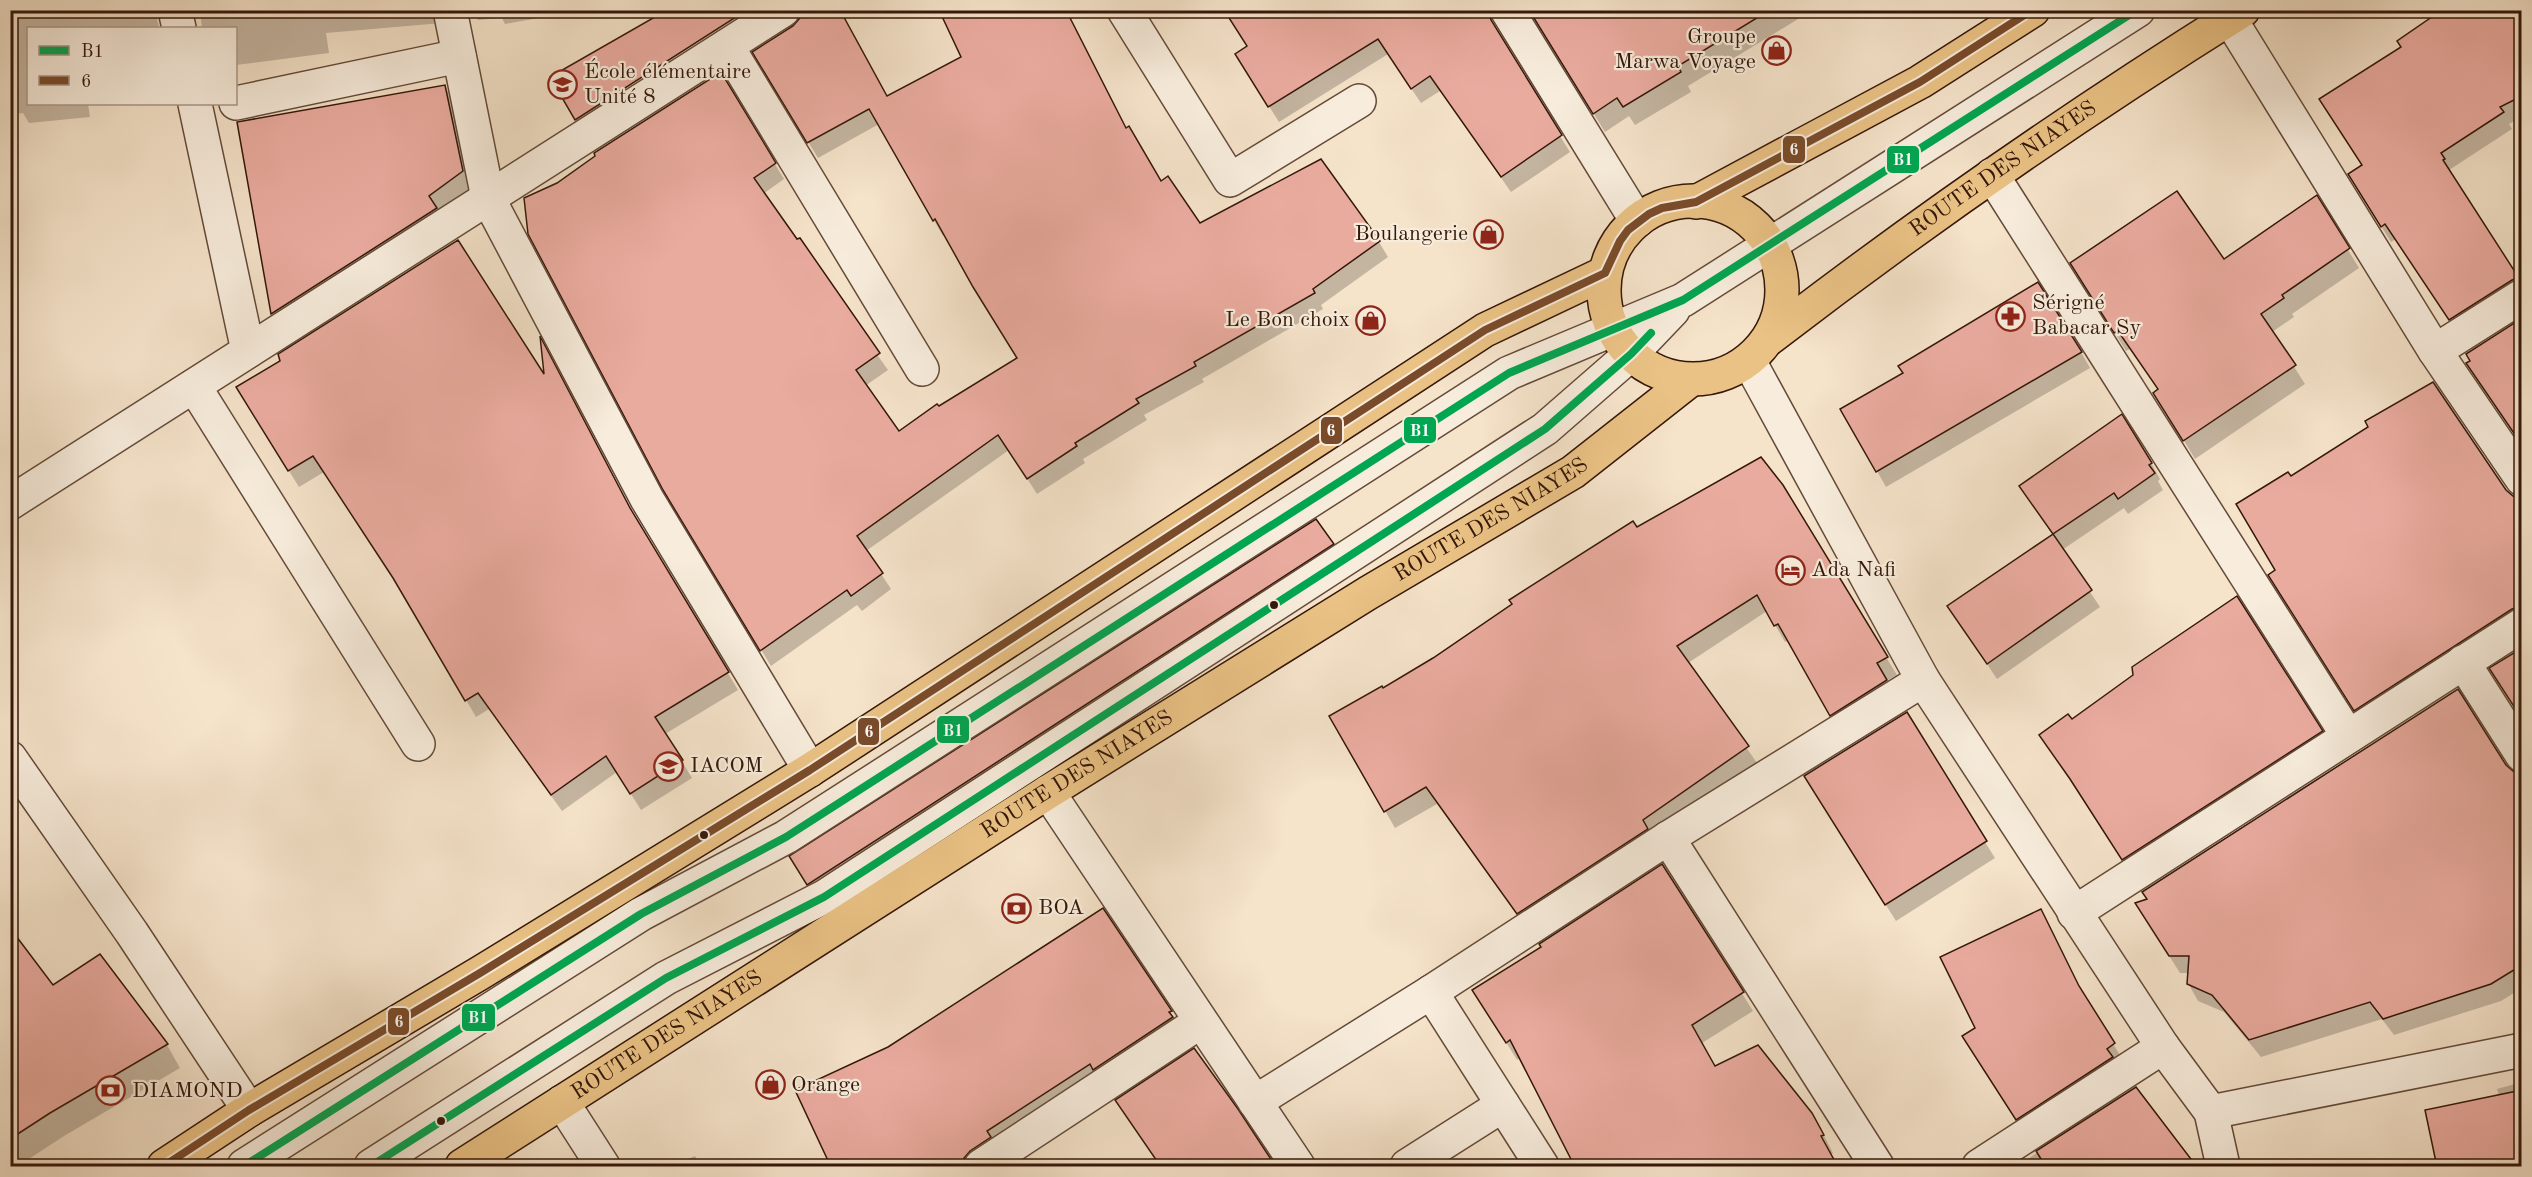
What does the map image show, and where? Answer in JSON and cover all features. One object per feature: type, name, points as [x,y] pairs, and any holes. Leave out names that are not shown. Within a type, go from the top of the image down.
[{"type":"main road","points":[[1696,202],[1920,82],[2033,10]]},
{"type":"main road","name":"ROUTE DES NIAYES","points":[[462,1167],[1048,792],[1368,593],[1573,472],[1690,380],[1721,375],[1759,349],[1874,258],[1992,175],[2236,14]]},
{"type":"main road","points":[[1690,380],[1660,374],[1622,342],[1604,304],[1605,273],[1616,244],[1637,221],[1665,206],[1696,202],[1726,208],[1753,224],[1772,244],[1782,278],[1781,309],[1759,349]]},
{"type":"main road","points":[[164,1167],[249,1110],[480,973],[810,770],[1485,330],[1605,273]]},
{"type":"street","points":[[175,10],[179,27]]},
{"type":"street","points":[[450,10],[488,198],[647,499],[810,770]]},
{"type":"street","points":[[10,503],[783,10]]},
{"type":"street","points":[[1124,10],[1230,180],[1359,101]]},
{"type":"street","points":[[1507,10],[1637,221]]},
{"type":"street","points":[[371,1167],[666,978],[824,897],[1545,429],[1622,342],[1683,300],[2138,10]]},
{"type":"street","points":[[2236,14],[2435,351],[2522,479]]},
{"type":"street","points":[[728,46],[922,369]]},
{"type":"street","points":[[237,104],[459,56]]},
{"type":"street","points":[[225,105],[196,108],[248,351]]},
{"type":"street","points":[[1992,175],[2348,736]]},
{"type":"street","points":[[2435,351],[2522,296]]},
{"type":"street","points":[[244,1167],[641,914],[786,837],[1509,373],[1622,342]]},
{"type":"street","points":[[1759,349],[1923,680],[2163,1047],[2211,1112],[2223,1167]]},
{"type":"street","points":[[194,386],[418,744]]},
{"type":"street","points":[[2074,913],[2522,625]]},
{"type":"street","points":[[2463,662],[2522,755]]},
{"type":"street","points":[[1255,1102],[1431,992],[1668,838],[1923,680]]},
{"type":"street","points":[[10,758],[132,933],[249,1110]]},
{"type":"street","points":[[1048,792],[1298,1167]]},
{"type":"street","points":[[1668,838],[1877,1167]]},
{"type":"street","points":[[1431,992],[1542,1167]]},
{"type":"street","points":[[981,1167],[1200,1022]]},
{"type":"street","points":[[1979,1167],[2163,1047]]},
{"type":"street","points":[[2211,1112],[2522,1050]]},
{"type":"street","points":[[562,1102],[603,1167]]},
{"type":"street","points":[[1407,1167],[1503,1105]]},
{"type":"building","points":[[667,10],[747,10],[575,120],[550,77]]},
{"type":"building","points":[[802,10],[840,10],[887,96],[961,57],[939,10],[1066,10],[1126,128],[1129,126],[1161,181],[1168,176],[1200,223],[1321,159],[1380,241],[1313,289],[1315,293],[1194,362],[1196,366],[1136,399],[1139,403],[1075,443],[1077,446],[1027,479],[998,435],[857,536],[883,573],[851,596],[847,590],[760,651],[663,490],[528,234],[524,198],[557,183],[595,156],[594,153],[721,72],[776,163],[754,178],[797,239],[800,238],[880,353],[856,370],[899,431],[937,404],[939,406],[1017,358],[973,287],[935,219],[933,221],[869,109],[807,143],[752,52],[793,26]]},
{"type":"building","points":[[1224,10],[1488,10],[1491,20],[1562,135],[1501,177],[1430,76],[1411,89],[1378,39],[1268,107],[1235,54],[1247,46]]},
{"type":"building","points":[[1529,10],[1770,10],[1678,66],[1681,72],[1623,107],[1617,98],[1593,114]]},
{"type":"building","points":[[2442,10],[2522,10],[2522,96],[2500,107],[2504,112],[2441,153],[2445,159],[2443,160],[2519,278],[2512,280],[2449,320],[2385,224],[2381,227],[2348,174],[2362,165],[2319,99],[2401,47],[2397,41]]},
{"type":"building","points":[[445,85],[463,171],[429,196],[437,208],[271,314],[237,122]]},
{"type":"building","points":[[2177,191],[2224,259],[2317,195],[2350,248],[2282,295],[2284,298],[2261,314],[2296,365],[2183,441],[2153,393],[2158,389],[2118,331],[2114,333],[2070,263]]},
{"type":"building","points":[[458,240],[544,374],[540,336],[630,508],[729,672],[655,717],[683,760],[630,794],[606,756],[551,795],[478,693],[465,701],[393,578],[313,456],[288,471],[236,387],[280,361],[278,354]]},
{"type":"building","points":[[2038,282],[2082,352],[1876,472],[1840,409],[1903,373],[1898,366]]},
{"type":"building","points":[[2522,318],[2522,445],[2466,363],[2470,361],[2466,354]]},
{"type":"building","points":[[2433,382],[2506,490],[2513,496],[2522,497],[2522,606],[2512,609],[2354,711],[2268,575],[2275,570],[2236,504],[2288,472],[2291,476],[2368,427],[2365,421]]},
{"type":"building","points":[[2122,414],[2152,463],[2149,465],[2155,473],[2118,499],[2114,493],[2053,534],[2019,486]]},
{"type":"building","points":[[1761,457],[1783,485],[1888,657],[1877,663],[1887,680],[1830,716],[1778,624],[1774,626],[1757,595],[1677,646],[1749,746],[1643,820],[1648,829],[1517,914],[1426,787],[1384,812],[1329,716],[1382,686],[1383,688],[1433,658],[1512,604],[1509,600],[1633,521],[1637,527]]},
{"type":"building","points":[[1316,519],[1334,544],[807,885],[789,856]]},
{"type":"building","points":[[2053,534],[2092,590],[1987,664],[1947,606]]},
{"type":"building","points":[[2237,596],[2323,731],[2122,860],[2039,735],[2068,714],[2072,719],[2133,675],[2132,667]]},
{"type":"building","points":[[2522,648],[2522,719],[2489,668]]},
{"type":"building","points":[[2458,689],[2506,765],[2522,774],[2522,965],[2491,984],[2383,1019],[2370,1002],[2249,1040],[2212,995],[2187,984],[2189,956],[2169,956],[2135,903],[2147,899],[2142,892]]},
{"type":"building","points":[[1907,712],[1987,841],[1885,905],[1804,776]]},
{"type":"building","points":[[1662,864],[1744,992],[1692,1025],[1715,1066],[1758,1045],[1812,1113],[1824,1135],[1821,1136],[1838,1167],[1575,1167],[1510,1040],[1506,1043],[1472,990],[1541,947],[1539,944]]},
{"type":"building","points":[[1103,908],[1172,1011],[1169,1012],[1173,1017],[1093,1070],[1090,1064],[987,1131],[991,1137],[970,1151],[964,1158],[962,1167],[831,1167],[795,1090],[888,1047]]},
{"type":"building","points":[[2041,909],[2079,986],[2115,1043],[2107,1049],[2113,1057],[2016,1120],[1962,1036],[1975,1028],[1940,957]]},
{"type":"building","points":[[10,928],[53,985],[100,954],[168,1044],[10,1139]]},
{"type":"building","points":[[1194,1048],[1276,1167],[1161,1167],[1115,1100]]},
{"type":"building","points":[[2136,1087],[2197,1167],[2046,1167],[2036,1151]]},
{"type":"building","points":[[2522,1090],[2522,1167],[2437,1167],[2425,1110]]},
{"type":"transit line","name":"6","points":[[164,1166],[249,1110],[480,973],[810,770],[1485,330],[1605,273],[1620,241],[1628,230],[1649,214],[1662,208],[1696,202],[1920,82],[2032,10]]},
{"type":"transit line","name":"B1","points":[[244,1166],[641,914],[786,837],[1509,373],[1683,300],[2137,10]]},
{"type":"transit line","name":"B1","points":[[371,1166],[666,978],[824,897],[1545,429],[1631,354],[1651,333]]},
{"type":"place","name":"Groupe Marwa Voyage","points":[[1777,50]]},
{"type":"place","name":"École élémentaire Unité 8","points":[[563,85]]},
{"type":"place","name":"Boulangerie","points":[[1489,234]]},
{"type":"place","name":"Sérigné Babacar Sy","points":[[2011,316]]},
{"type":"place","name":"Le Bon choix","points":[[1371,320]]},
{"type":"place","name":"Ada Nafi","points":[[1790,570]]},
{"type":"place","name":"IACOM","points":[[669,766]]},
{"type":"place","name":"BOA","points":[[1017,908]]},
{"type":"place","name":"Orange","points":[[770,1085]]},
{"type":"place","name":"DIAMOND","points":[[111,1091]]}]
